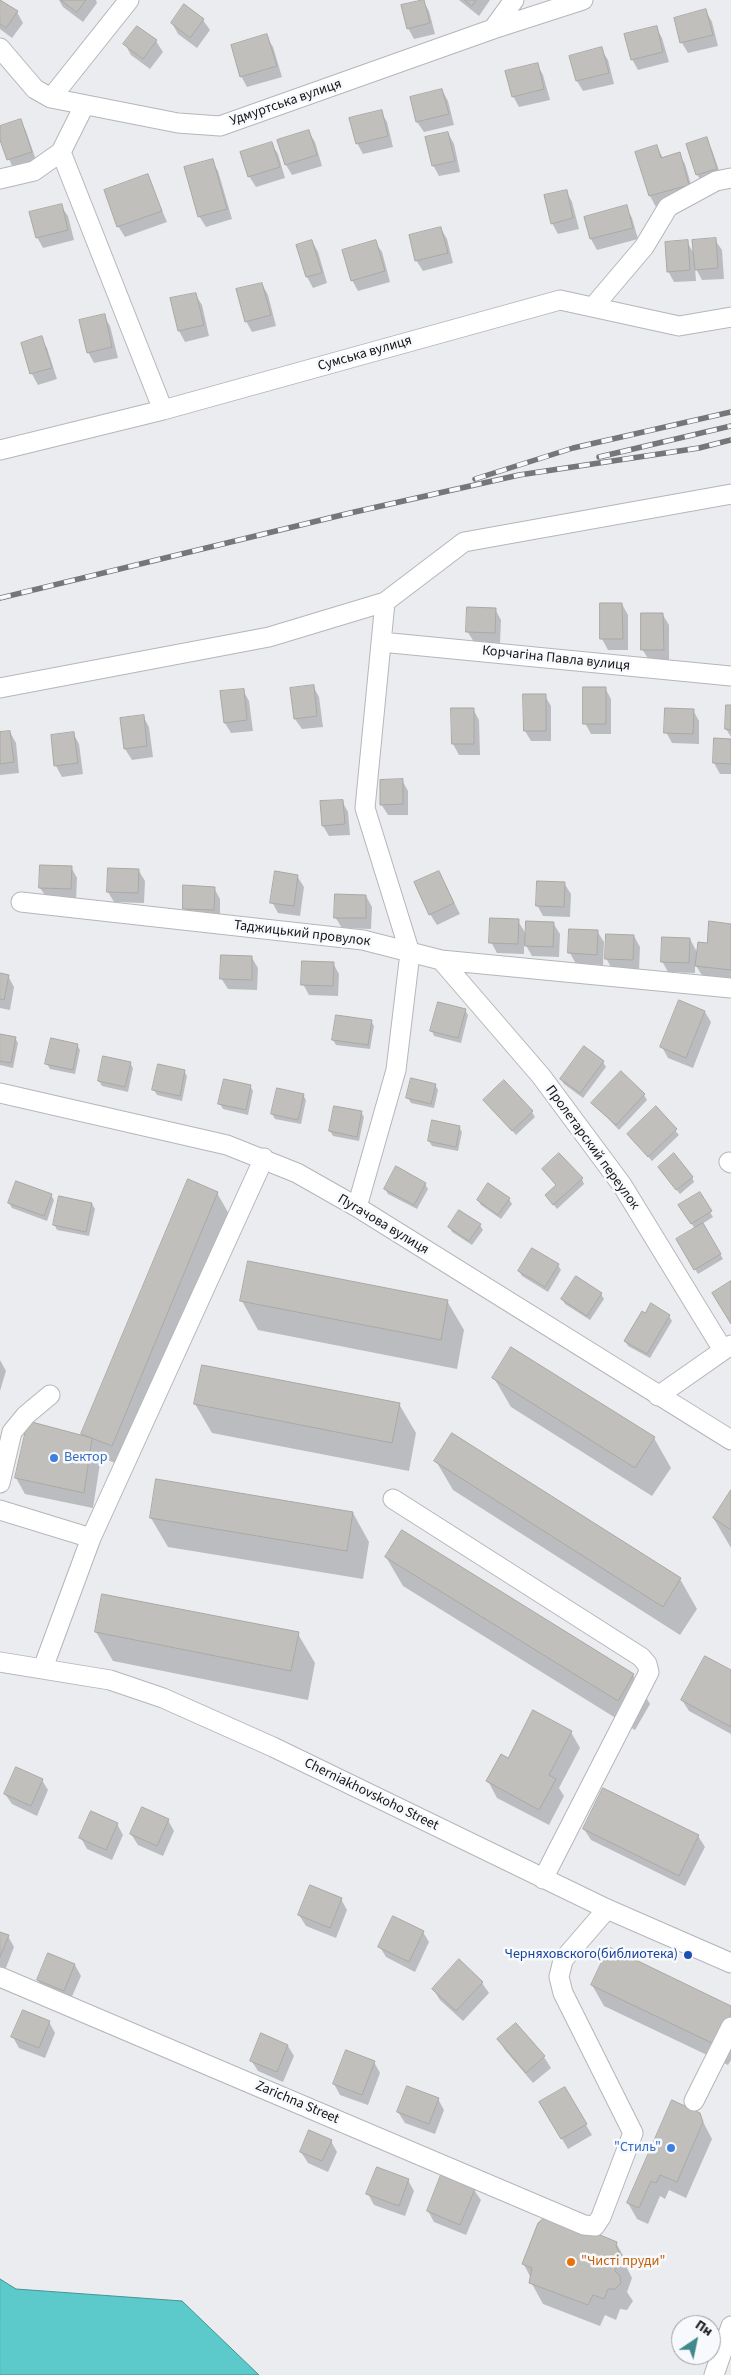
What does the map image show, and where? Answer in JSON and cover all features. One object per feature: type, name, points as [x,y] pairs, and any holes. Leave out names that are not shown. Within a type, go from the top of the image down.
[{"type":"street","points":[[51,98],[129,0]]},
{"type":"street","points":[[493,29],[514,0]]},
{"type":"street","name":"Удмуртська вулиця","points":[[0,48],[35,89],[51,98],[178,123],[220,126],[493,29],[583,0]]},
{"type":"street","points":[[0,179],[34,171],[61,152],[84,106]]},
{"type":"street","points":[[61,152],[163,410]]},
{"type":"street","points":[[593,307],[644,247],[668,207],[716,181],[731,178]]},
{"type":"street","name":"Сумська вулиця","points":[[0,450],[163,410],[560,300],[679,326],[731,317]]},
{"type":"street","points":[[0,688],[269,637],[385,602],[464,542],[731,494]]},
{"type":"street","points":[[356,1207],[396,1070],[410,953],[365,808],[385,602]]},
{"type":"street","name":"Корчагіна Павла вулиця","points":[[381,642],[731,676]]},
{"type":"street","name":"Таджицький провулок","points":[[21,902],[362,940],[441,960],[731,988]]},
{"type":"street","name":"Пролетарский переулок","points":[[441,960],[541,1076],[622,1184],[727,1347]]},
{"type":"street","name":"Пугачова вулиця","points":[[0,1093],[228,1145],[297,1173],[356,1207],[731,1440]]},
{"type":"street","points":[[43,1668],[91,1538],[264,1158]]},
{"type":"street","points":[[658,1396],[727,1347]]},
{"type":"street","points":[[0,1484],[12,1432],[26,1415],[50,1395]]},
{"type":"street","points":[[393,1499],[633,1652],[647,1664],[649,1672],[543,1879]]},
{"type":"street","points":[[0,1510],[91,1538]]},
{"type":"street","name":"Cherniakhovskoho Street","points":[[0,1662],[110,1680],[163,1698],[273,1747],[607,1909],[731,1963]]},
{"type":"street","name":"Zarichna Street","points":[[0,1976],[584,2225],[595,2226],[601,2217],[633,2133],[563,1993],[558,1977],[563,1960],[607,1909]]},
{"type":"street","points":[[694,2101],[731,2027]]},
{"type":"street","points":[[714,2375],[731,2326]]},
{"type":"water","points":[[0,2279],[16,2289],[182,2301],[259,2375],[0,2375]]},
{"type":"building","points":[[0,0],[18,11],[6,28],[0,24]]},
{"type":"building","points":[[61,0],[86,0],[77,12]]},
{"type":"building","points":[[424,0],[430,23],[407,29],[401,5]]},
{"type":"building","points":[[465,0],[476,0],[472,6]]},
{"type":"building","points":[[184,4],[204,19],[190,38],[171,23]]},
{"type":"building","points":[[706,9],[713,35],[680,43],[674,18]]},
{"type":"building","points":[[137,26],[157,40],[143,59],[123,44]]},
{"type":"building","points":[[657,26],[663,52],[631,60],[624,34]]},
{"type":"building","points":[[267,34],[277,66],[240,77],[231,45]]},
{"type":"building","points":[[602,47],[609,73],[576,81],[569,56]]},
{"type":"building","points":[[538,63],[544,89],[512,97],[505,71]]},
{"type":"building","points":[[442,89],[449,114],[416,122],[410,97]]},
{"type":"building","points":[[382,110],[388,136],[356,144],[349,118]]},
{"type":"building","points":[[21,119],[32,152],[7,160],[0,140],[0,126]]},
{"type":"building","points":[[309,130],[317,155],[285,165],[277,140]]},
{"type":"building","points":[[448,132],[455,161],[432,166],[425,137]]},
{"type":"building","points":[[707,137],[717,169],[696,175],[686,144]]},
{"type":"building","points":[[272,142],[280,167],[248,177],[240,152]]},
{"type":"building","points":[[657,145],[661,158],[680,152],[689,185],[649,196],[635,152]]},
{"type":"building","points":[[213,159],[227,209],[198,217],[184,167]]},
{"type":"building","points":[[148,174],[162,211],[117,227],[104,190]]},
{"type":"building","points":[[567,190],[573,218],[551,224],[544,195]]},
{"type":"building","points":[[62,204],[68,230],[36,238],[29,212]]},
{"type":"building","points":[[627,205],[633,228],[590,239],[584,217]]},
{"type":"building","points":[[441,227],[448,253],[415,261],[409,235]]},
{"type":"building","points":[[716,238],[718,268],[695,270],[692,240]]},
{"type":"building","points":[[312,240],[322,273],[306,277],[296,245]]},
{"type":"building","points":[[376,240],[385,271],[351,281],[342,250]]},
{"type":"building","points":[[688,240],[690,270],[667,272],[665,242]]},
{"type":"building","points":[[262,283],[271,315],[245,322],[236,289]]},
{"type":"building","points":[[196,293],[204,325],[178,331],[170,298]]},
{"type":"building","points":[[105,314],[112,347],[87,353],[79,320]]},
{"type":"building","points":[[42,336],[52,368],[30,374],[21,343]]},
{"type":"building","points":[[600,603],[622,603],[623,639],[600,639]]},
{"type":"building","points":[[467,607],[496,608],[495,633],[466,632]]},
{"type":"building","points":[[641,613],[663,613],[664,650],[641,650]]},
{"type":"building","points":[[314,685],[317,716],[294,719],[290,688]]},
{"type":"building","points":[[583,687],[606,687],[606,724],[583,724]]},
{"type":"building","points":[[244,689],[247,720],[224,723],[220,691]]},
{"type":"building","points":[[523,694],[546,694],[546,731],[524,731]]},
{"type":"building","points":[[726,705],[731,705],[731,730],[725,729]]},
{"type":"building","points":[[451,708],[474,708],[474,744],[452,744]]},
{"type":"building","points":[[665,708],[694,709],[693,734],[664,733]]},
{"type":"building","points":[[144,715],[147,746],[124,749],[120,718]]},
{"type":"building","points":[[10,731],[14,762],[0,764],[0,732]]},
{"type":"building","points":[[74,732],[78,763],[54,766],[51,735]]},
{"type":"building","points":[[714,738],[731,739],[731,764],[713,763]]},
{"type":"building","points":[[403,779],[403,804],[380,805],[380,780]]},
{"type":"building","points":[[343,800],[345,824],[322,826],[320,801]]},
{"type":"building","points":[[40,865],[72,866],[71,889],[39,888]]},
{"type":"building","points":[[108,868],[139,869],[138,893],[107,892]]},
{"type":"building","points":[[275,871],[298,875],[294,906],[270,903]]},
{"type":"building","points":[[439,871],[454,903],[429,915],[414,882]]},
{"type":"building","points":[[537,881],[565,882],[564,907],[536,906]]},
{"type":"building","points":[[183,885],[215,887],[214,910],[183,909]]},
{"type":"building","points":[[335,894],[366,895],[366,918],[334,918]]},
{"type":"building","points":[[490,918],[519,919],[518,944],[489,943]]},
{"type":"building","points":[[526,921],[554,922],[553,947],[525,946]]},
{"type":"building","points":[[709,921],[731,924],[731,970],[695,966],[698,942],[707,943]]},
{"type":"building","points":[[569,929],[598,930],[597,955],[568,953]]},
{"type":"building","points":[[606,934],[634,935],[633,960],[605,959]]},
{"type":"building","points":[[662,937],[690,938],[689,963],[661,962]]},
{"type":"building","points":[[221,955],[252,956],[252,980],[220,979]]},
{"type":"building","points":[[302,961],[334,962],[333,986],[301,985]]},
{"type":"building","points":[[0,973],[9,975],[4,1000],[0,999]]},
{"type":"building","points":[[679,1000],[705,1011],[686,1058],[660,1047]]},
{"type":"building","points":[[438,1002],[466,1009],[458,1038],[430,1031]]},
{"type":"building","points":[[336,1015],[372,1020],[368,1045],[332,1040]]},
{"type":"building","points":[[0,1034],[16,1037],[11,1063],[0,1061]]},
{"type":"building","points":[[51,1038],[78,1044],[73,1070],[45,1064]]},
{"type":"building","points":[[584,1046],[604,1061],[580,1093],[560,1079]]},
{"type":"building","points":[[103,1056],[131,1062],[125,1087],[98,1081]]},
{"type":"building","points":[[158,1064],[185,1070],[180,1096],[152,1090]]},
{"type":"building","points":[[621,1071],[645,1094],[616,1125],[591,1103]]},
{"type":"building","points":[[411,1078],[436,1084],[431,1104],[406,1098]]},
{"type":"building","points":[[224,1079],[251,1085],[246,1110],[218,1104]]},
{"type":"building","points":[[504,1080],[533,1111],[512,1131],[483,1100]]},
{"type":"building","points":[[277,1088],[304,1094],[298,1120],[271,1114]]},
{"type":"building","points":[[334,1106],[362,1111],[357,1137],[329,1131]]},
{"type":"building","points":[[656,1106],[677,1129],[648,1157],[627,1134]]},
{"type":"building","points":[[432,1120],[460,1126],[456,1147],[428,1141]]},
{"type":"building","points":[[559,1153],[583,1178],[553,1205],[545,1195],[556,1185],[542,1169]]},
{"type":"building","points":[[674,1153],[693,1177],[676,1190],[658,1167]]},
{"type":"building","points":[[396,1166],[426,1183],[414,1205],[384,1189]]},
{"type":"building","points":[[188,1179],[218,1192],[112,1446],[81,1434]]},
{"type":"building","points":[[16,1181],[52,1194],[44,1216],[8,1203]]},
{"type":"building","points":[[488,1183],[510,1198],[498,1215],[477,1200]]},
{"type":"building","points":[[700,1192],[712,1211],[691,1224],[678,1205]]},
{"type":"building","points":[[59,1196],[92,1203],[86,1232],[53,1225]]},
{"type":"building","points":[[459,1210],[481,1224],[469,1241],[448,1227]]},
{"type":"building","points":[[703,1223],[721,1254],[694,1270],[676,1239]]},
{"type":"building","points":[[532,1248],[559,1264],[545,1287],[518,1271]]},
{"type":"building","points":[[248,1261],[448,1300],[441,1340],[240,1301]]},
{"type":"building","points":[[576,1276],[602,1293],[587,1316],[561,1299]]},
{"type":"building","points":[[731,1281],[731,1324],[712,1293]]},
{"type":"building","points":[[651,1303],[670,1315],[647,1354],[624,1341],[642,1311],[645,1313]]},
{"type":"building","points":[[511,1347],[655,1437],[635,1468],[492,1378]]},
{"type":"building","points":[[202,1365],[400,1403],[392,1443],[194,1404]]},
{"type":"building","name":"Вектор","points":[[28,1421],[92,1438],[84,1493],[15,1478]]},
{"type":"building","points":[[452,1433],[681,1578],[663,1607],[434,1461]]},
{"type":"building","points":[[156,1479],[353,1512],[347,1551],[150,1518]]},
{"type":"building","points":[[731,1490],[731,1530],[713,1518]]},
{"type":"building","points":[[402,1530],[634,1674],[618,1701],[385,1557]]},
{"type":"building","points":[[102,1594],[299,1632],[291,1671],[95,1632]]},
{"type":"building","points":[[705,1656],[731,1670],[731,1727],[681,1700]]},
{"type":"building","points":[[533,1710],[572,1731],[549,1775],[556,1779],[539,1810],[486,1781],[501,1754],[508,1758]]},
{"type":"building","points":[[16,1767],[43,1779],[31,1806],[4,1794]]},
{"type":"building","points":[[603,1788],[699,1835],[679,1876],[583,1829]]},
{"type":"building","points":[[142,1807],[169,1819],[157,1846],[130,1834]]},
{"type":"building","points":[[91,1811],[118,1823],[106,1850],[79,1838]]},
{"type":"building","points":[[310,1885],[342,1898],[330,1928],[298,1915]]},
{"type":"building","points":[[393,1916],[424,1931],[409,1962],[378,1947]]},
{"type":"building","points":[[0,1932],[9,1935],[0,1957]]},
{"type":"building","points":[[609,1947],[731,2006],[731,2014],[716,2045],[591,1985]]},
{"type":"building","points":[[48,1953],[75,1964],[64,1991],[37,1980]]},
{"type":"building","points":[[459,1959],[483,1982],[456,2011],[432,1989]]},
{"type":"building","points":[[23,2010],[50,2021],[39,2048],[11,2037]]},
{"type":"building","points":[[516,2023],[545,2056],[526,2073],[497,2039]]},
{"type":"building","points":[[261,2033],[288,2045],[277,2072],[250,2061]]},
{"type":"building","points":[[346,2050],[375,2061],[362,2095],[333,2084]]},
{"type":"building","points":[[407,2086],[439,2098],[429,2124],[397,2112]]},
{"type":"building","points":[[565,2087],[587,2124],[561,2139],[539,2102]]},
{"type":"building","name":"\"Стиль\"","points":[[672,2100],[700,2113],[703,2122],[677,2182],[660,2175],[656,2183],[651,2181],[639,2208],[627,2203]]},
{"type":"building","points":[[309,2130],[332,2140],[322,2161],[300,2152]]},
{"type":"building","points":[[377,2167],[409,2179],[399,2206],[366,2194]]},
{"type":"building","points":[[441,2175],[475,2189],[460,2225],[427,2211]]},
{"type":"building","name":"\"Чисті пруди\"","points":[[552,2215],[617,2242],[616,2246],[621,2256],[615,2271],[620,2276],[621,2283],[615,2289],[608,2289],[604,2299],[593,2295],[588,2305],[529,2283],[532,2268],[522,2264],[538,2223],[546,2216]]},
{"type":"railway","points":[[475,479],[573,448],[731,412]]},
{"type":"railway","points":[[599,457],[731,426]]},
{"type":"railway","points":[[0,598],[350,513],[519,475],[699,448],[731,440]]},
{"type":"place","name":"Вектор","points":[[54,1458]]},
{"type":"place","name":"Черняховского(библиотека)","points":[[688,1955]]},
{"type":"place","name":"\"Стиль\"","points":[[671,2148]]},
{"type":"place","name":"\"Чисті пруди\"","points":[[571,2262]]}]
